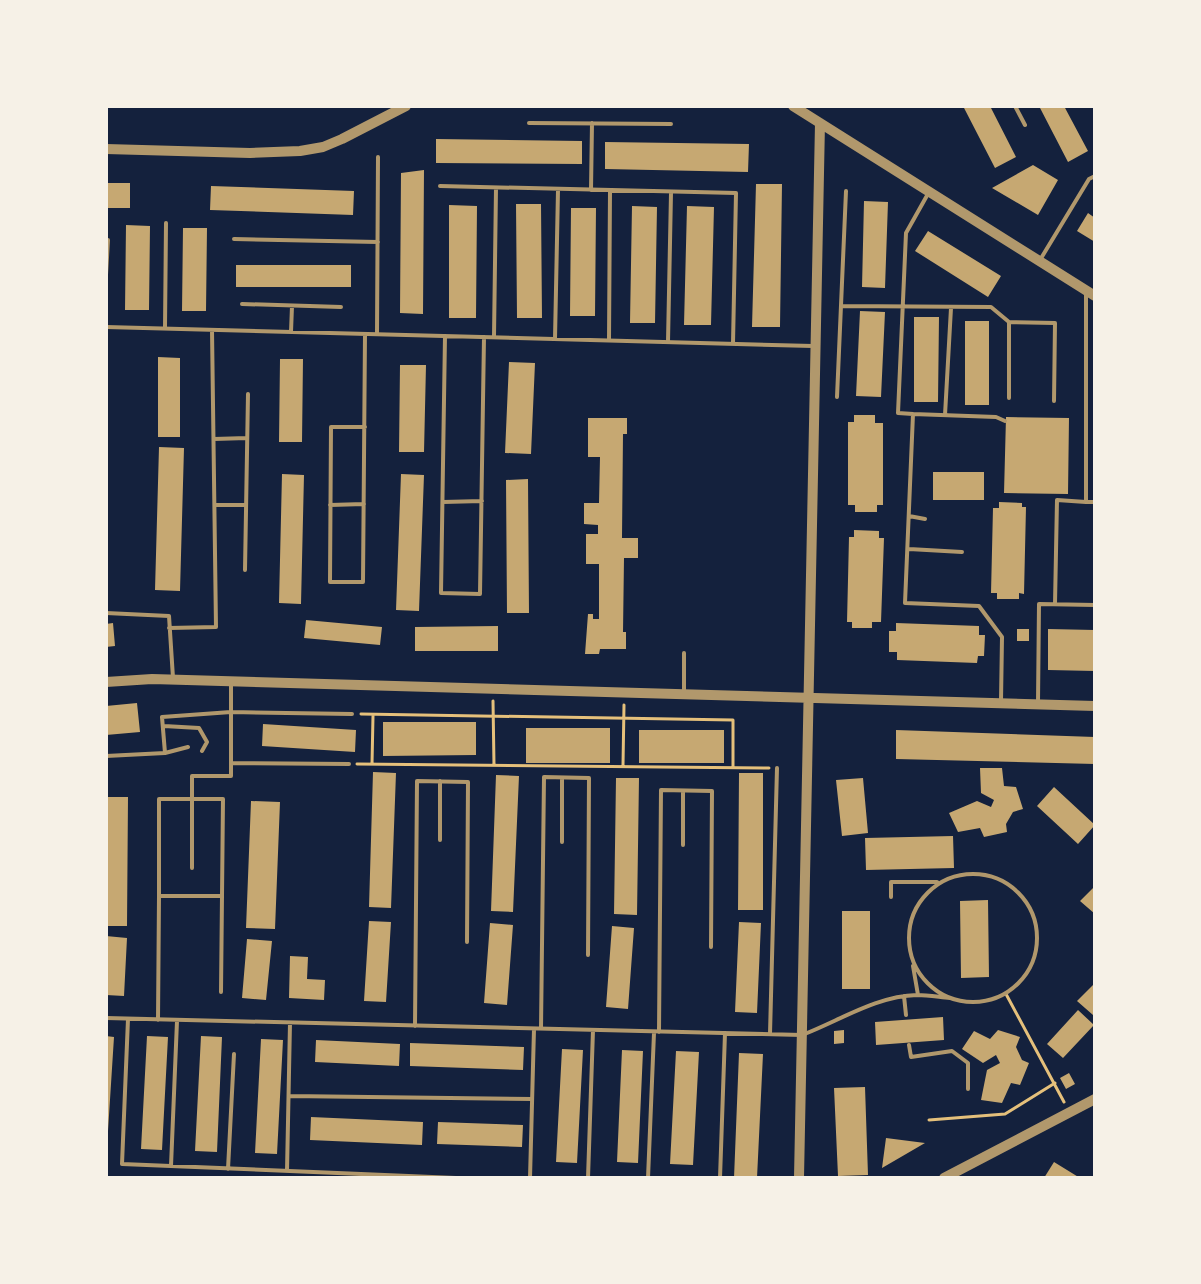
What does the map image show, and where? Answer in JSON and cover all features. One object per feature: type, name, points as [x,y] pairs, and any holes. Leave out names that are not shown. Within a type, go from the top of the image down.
[{"type":"street","points":[[106,149],[250,153],[300,151],[323,147],[342,139],[406,106]]},
{"type":"street","points":[[793,106],[1091,294]]},
{"type":"street","points":[[799,1178],[820,123]]},
{"type":"street","points":[[106,682],[173,680],[1095,706]]},
{"type":"street","points":[[944,1178],[1095,1099]]},
{"type":"lane","points":[[1015,106],[1025,125]]},
{"type":"lane","points":[[529,123],[671,124]]},
{"type":"lane","points":[[591,190],[592,123]]},
{"type":"lane","points":[[377,334],[378,157]]},
{"type":"lane","points":[[1040,260],[1089,179],[1095,176]]},
{"type":"lane","points":[[1089,179],[1095,183]]},
{"type":"lane","points":[[440,186],[736,193],[733,344]]},
{"type":"lane","points":[[494,337],[496,187]]},
{"type":"lane","points":[[555,339],[558,189]]},
{"type":"lane","points":[[609,340],[610,190]]},
{"type":"lane","points":[[837,397],[846,191]]},
{"type":"lane","points":[[668,342],[671,192]]},
{"type":"lane","points":[[930,192],[906,233],[898,413],[996,417],[1005,421]]},
{"type":"lane","points":[[165,328],[166,223]]},
{"type":"lane","points":[[234,239],[378,242]]},
{"type":"lane","points":[[106,240],[106,275]]},
{"type":"lane","points":[[1086,502],[1091,294]]},
{"type":"lane","points":[[242,304],[341,307]]},
{"type":"lane","points":[[291,332],[292,306]]},
{"type":"lane","points":[[841,306],[991,307],[1009,322],[1055,323],[1054,401]]},
{"type":"lane","points":[[945,415],[951,308]]},
{"type":"lane","points":[[1009,322],[1009,398]]},
{"type":"lane","points":[[106,327],[816,346]]},
{"type":"lane","points":[[169,628],[216,627],[212,330]]},
{"type":"lane","points":[[365,334],[365,427],[363,582],[330,582],[331,427],[365,427]]},
{"type":"lane","points":[[445,336],[441,593],[480,594],[484,337]]},
{"type":"lane","points":[[245,570],[248,394]]},
{"type":"lane","points":[[913,414],[905,603],[979,606],[1002,637],[1001,703]]},
{"type":"lane","points":[[214,439],[248,438]]},
{"type":"lane","points":[[1055,604],[1057,500],[1095,502]]},
{"type":"lane","points":[[443,502],[482,501]]},
{"type":"lane","points":[[330,505],[364,504]]},
{"type":"lane","points":[[215,505],[246,505]]},
{"type":"lane","points":[[909,516],[925,519]]},
{"type":"lane","points":[[907,548],[962,552]]},
{"type":"lane","points":[[1038,704],[1039,604],[1095,605]]},
{"type":"lane","points":[[106,613],[169,616],[173,680]]},
{"type":"lane","points":[[684,653],[684,695]]},
{"type":"lane","points":[[192,868],[192,776],[231,776],[231,682]]},
{"type":"lane","points":[[165,753],[162,717],[231,712],[352,714]]},
{"type":"lane","points":[[163,726],[199,728],[207,742],[202,751]]},
{"type":"lane","points":[[106,756],[165,753],[188,747]]},
{"type":"lane","points":[[231,763],[349,764]]},
{"type":"lane","points":[[770,1034],[777,768]]},
{"type":"lane","points":[[541,1029],[544,777],[589,778],[588,955]]},
{"type":"lane","points":[[562,778],[562,842]]},
{"type":"lane","points":[[415,1026],[417,781],[468,782],[467,942]]},
{"type":"lane","points":[[440,781],[440,840]]},
{"type":"lane","points":[[648,1178],[656,1032],[661,790],[712,791],[711,947]]},
{"type":"lane","points":[[683,790],[683,845]]},
{"type":"lane","points":[[158,1020],[159,799],[223,799],[221,992]]},
{"type":"lane","points":[[106,1018],[802,1035],[858,1009],[904,996],[950,998],[969,1003],[990,1001],[1006,994],[1023,980],[1033,962],[1038,943],[1036,922],[1028,904],[1015,889],[998,878],[978,873],[958,875],[939,882],[891,882],[891,897]]},
{"type":"lane","points":[[918,995],[909,946],[909,927],[925,894],[939,882]]},
{"type":"lane","points":[[159,896],[222,896]]},
{"type":"lane","points":[[909,946],[913,963],[922,978],[934,990],[950,998]]},
{"type":"lane","points":[[904,996],[906,1015]]},
{"type":"lane","points":[[128,1019],[122,1164],[456,1178]]},
{"type":"lane","points":[[171,1166],[177,1020]]},
{"type":"lane","points":[[287,1171],[290,1023]]},
{"type":"lane","points":[[530,1178],[534,1029]]},
{"type":"lane","points":[[588,1178],[593,1030]]},
{"type":"lane","points":[[720,1178],[725,1033]]},
{"type":"lane","points":[[909,1045],[911,1057],[952,1051],[968,1063],[968,1089]]},
{"type":"lane","points":[[228,1169],[234,1054]]},
{"type":"lane","points":[[289,1096],[532,1099]]},
{"type":"path","points":[[195,106],[219,106]]},
{"type":"path","points":[[493,689],[494,765]]},
{"type":"path","points":[[352,714],[733,720],[733,767]]},
{"type":"path","points":[[372,764],[373,714]]},
{"type":"path","points":[[623,766],[624,718]]},
{"type":"path","points":[[349,764],[777,768]]},
{"type":"path","points":[[1006,994],[1069,1113]]},
{"type":"path","points":[[929,1120],[1005,1114],[1055,1083]]},
{"type":"building","points":[[963,106],[990,106],[1016,157],[995,168]]},
{"type":"building","points":[[1039,106],[1064,106],[1088,151],[1068,162]]},
{"type":"building","points":[[436,139],[582,141],[582,164],[436,163]]},
{"type":"building","points":[[605,142],[749,144],[748,172],[605,169]]},
{"type":"building","points":[[1033,165],[1058,180],[1038,215],[992,188]]},
{"type":"building","points":[[424,170],[423,314],[400,313],[401,173]]},
{"type":"building","points":[[106,183],[130,183],[130,208],[106,208]]},
{"type":"building","points":[[756,184],[782,184],[780,327],[752,327]]},
{"type":"building","points":[[211,186],[354,191],[353,215],[210,210]]},
{"type":"building","points":[[864,201],[888,202],[885,288],[862,287]]},
{"type":"building","points":[[516,204],[541,204],[542,318],[517,318]]},
{"type":"building","points":[[449,205],[477,206],[476,318],[449,318]]},
{"type":"building","points":[[632,206],[657,207],[655,323],[630,323]]},
{"type":"building","points":[[687,206],[714,207],[711,325],[684,325]]},
{"type":"building","points":[[571,208],[596,208],[595,316],[570,316]]},
{"type":"building","points":[[1088,213],[1095,218],[1095,242],[1077,231]]},
{"type":"building","points":[[126,225],[150,226],[149,310],[125,310]]},
{"type":"building","points":[[183,228],[207,228],[206,311],[182,311]]},
{"type":"building","points":[[928,231],[1001,276],[988,297],[915,251]]},
{"type":"building","points":[[236,265],[351,265],[351,287],[236,287]]},
{"type":"building","points":[[860,311],[885,312],[881,397],[856,396]]},
{"type":"building","points":[[914,317],[939,317],[938,402],[914,402]]},
{"type":"building","points":[[965,321],[989,321],[989,405],[965,405]]},
{"type":"building","points":[[158,357],[180,358],[180,437],[158,437]]},
{"type":"building","points":[[280,359],[303,359],[302,442],[279,442]]},
{"type":"building","points":[[509,362],[535,363],[531,454],[505,453]]},
{"type":"building","points":[[400,365],[426,365],[424,452],[399,452]]},
{"type":"building","points":[[854,415],[875,415],[875,423],[883,423],[883,505],[877,505],[877,512],[855,512],[855,505],[848,505],[848,422],[854,422]]},
{"type":"building","points":[[1006,417],[1069,418],[1068,494],[1004,493]]},
{"type":"building","points":[[588,418],[627,418],[627,434],[623,434],[622,538],[638,538],[638,558],[624,558],[623,632],[626,632],[626,649],[600,649],[599,654],[585,654],[588,614],[593,614],[593,619],[599,619],[599,564],[586,564],[586,534],[598,534],[598,525],[584,524],[584,503],[599,503],[600,457],[588,457]]},
{"type":"building","points":[[159,447],[184,448],[180,591],[155,590]]},
{"type":"building","points":[[933,472],[984,472],[984,500],[933,500]]},
{"type":"building","points":[[282,474],[304,475],[301,604],[279,603]]},
{"type":"building","points":[[401,474],[424,475],[419,611],[396,610]]},
{"type":"building","points":[[528,479],[529,613],[507,613],[506,480]]},
{"type":"building","points":[[999,502],[1022,503],[1022,507],[1026,507],[1024,594],[1019,593],[1019,599],[997,599],[997,593],[991,593],[993,508],[999,508]]},
{"type":"building","points":[[854,530],[879,531],[879,538],[884,538],[881,622],[872,622],[872,628],[852,628],[852,622],[847,622],[849,537],[854,537]]},
{"type":"building","points":[[306,620],[382,627],[380,645],[304,638]]},
{"type":"building","points":[[113,623],[115,646],[106,647],[106,624]]},
{"type":"building","points":[[896,623],[979,626],[979,635],[985,635],[984,656],[978,656],[977,663],[897,660],[897,652],[889,652],[889,631],[896,631]]},
{"type":"building","points":[[498,626],[498,651],[415,651],[415,627]]},
{"type":"building","points":[[1017,629],[1029,629],[1029,641],[1017,641]]},
{"type":"building","points":[[1048,629],[1095,630],[1095,671],[1048,670]]},
{"type":"building","points":[[137,703],[140,732],[106,735],[106,706]]},
{"type":"building","points":[[383,722],[476,722],[476,755],[383,756]]},
{"type":"building","points":[[263,724],[356,730],[355,752],[262,746]]},
{"type":"building","points":[[526,728],[610,728],[610,763],[526,763]]},
{"type":"building","points":[[639,730],[724,730],[724,763],[639,763]]},
{"type":"building","points":[[896,730],[1095,737],[1095,764],[896,759]]},
{"type":"building","points":[[980,768],[1002,768],[1004,786],[1016,787],[1023,809],[1013,812],[1006,824],[1007,832],[984,837],[980,828],[958,832],[949,813],[977,801],[991,807],[994,800],[981,793]]},
{"type":"building","points":[[373,772],[396,773],[391,908],[369,907]]},
{"type":"building","points":[[739,773],[763,773],[763,910],[738,910]]},
{"type":"building","points":[[496,775],[519,776],[513,912],[491,911]]},
{"type":"building","points":[[616,778],[639,778],[637,915],[614,914]]},
{"type":"building","points":[[863,778],[868,833],[842,836],[836,780]]},
{"type":"building","points":[[1054,787],[1095,825],[1078,844],[1037,806]]},
{"type":"building","points":[[106,797],[128,797],[127,926],[106,926]]},
{"type":"building","points":[[251,801],[280,802],[275,929],[246,928]]},
{"type":"building","points":[[953,836],[954,868],[866,870],[865,838]]},
{"type":"building","points":[[1095,886],[1095,914],[1080,901]]},
{"type":"building","points":[[988,900],[989,977],[961,978],[960,901]]},
{"type":"building","points":[[842,911],[870,911],[870,989],[842,989]]},
{"type":"building","points":[[369,921],[391,922],[386,1002],[364,1001]]},
{"type":"building","points":[[739,922],[761,923],[757,1013],[735,1012]]},
{"type":"building","points":[[490,923],[513,925],[507,1005],[484,1003]]},
{"type":"building","points":[[612,926],[634,928],[628,1009],[606,1007]]},
{"type":"building","points":[[106,936],[127,938],[124,996],[106,995]]},
{"type":"building","points":[[247,939],[272,941],[266,1000],[242,998]]},
{"type":"building","points":[[290,956],[308,957],[307,979],[325,980],[324,1000],[289,998]]},
{"type":"building","points":[[1095,983],[1095,1014],[1093,1015],[1077,1001]]},
{"type":"building","points":[[1078,1010],[1094,1025],[1063,1058],[1047,1044]]},
{"type":"building","points":[[943,1017],[944,1040],[876,1045],[875,1022]]},
{"type":"building","points":[[844,1030],[844,1043],[834,1044],[834,1031]]},
{"type":"building","points":[[998,1030],[1020,1037],[1016,1047],[1022,1060],[1029,1063],[1020,1085],[1011,1083],[1002,1103],[981,1100],[987,1070],[1000,1063],[996,1055],[983,1063],[962,1049],[974,1031],[990,1039]]},
{"type":"building","points":[[106,1036],[114,1037],[108,1131],[106,1131]]},
{"type":"building","points":[[147,1036],[168,1037],[162,1150],[141,1149]]},
{"type":"building","points":[[201,1036],[222,1037],[217,1152],[195,1151]]},
{"type":"building","points":[[261,1039],[283,1040],[277,1154],[255,1153]]},
{"type":"building","points":[[316,1040],[400,1044],[399,1066],[315,1062]]},
{"type":"building","points":[[410,1043],[524,1047],[523,1070],[410,1066]]},
{"type":"building","points":[[562,1049],[583,1050],[577,1163],[556,1162]]},
{"type":"building","points":[[622,1050],[643,1051],[638,1163],[617,1162]]},
{"type":"building","points":[[676,1051],[699,1052],[693,1165],[670,1164]]},
{"type":"building","points":[[739,1053],[763,1054],[757,1178],[734,1178]]},
{"type":"building","points":[[1069,1073],[1075,1084],[1066,1089],[1060,1078]]},
{"type":"building","points":[[865,1087],[868,1175],[838,1176],[834,1088]]},
{"type":"building","points":[[311,1117],[423,1122],[422,1145],[310,1140]]},
{"type":"building","points":[[438,1122],[523,1125],[522,1147],[437,1144]]},
{"type":"building","points":[[886,1138],[925,1143],[882,1168]]},
{"type":"building","points":[[1054,1162],[1080,1178],[1044,1178]]}]
